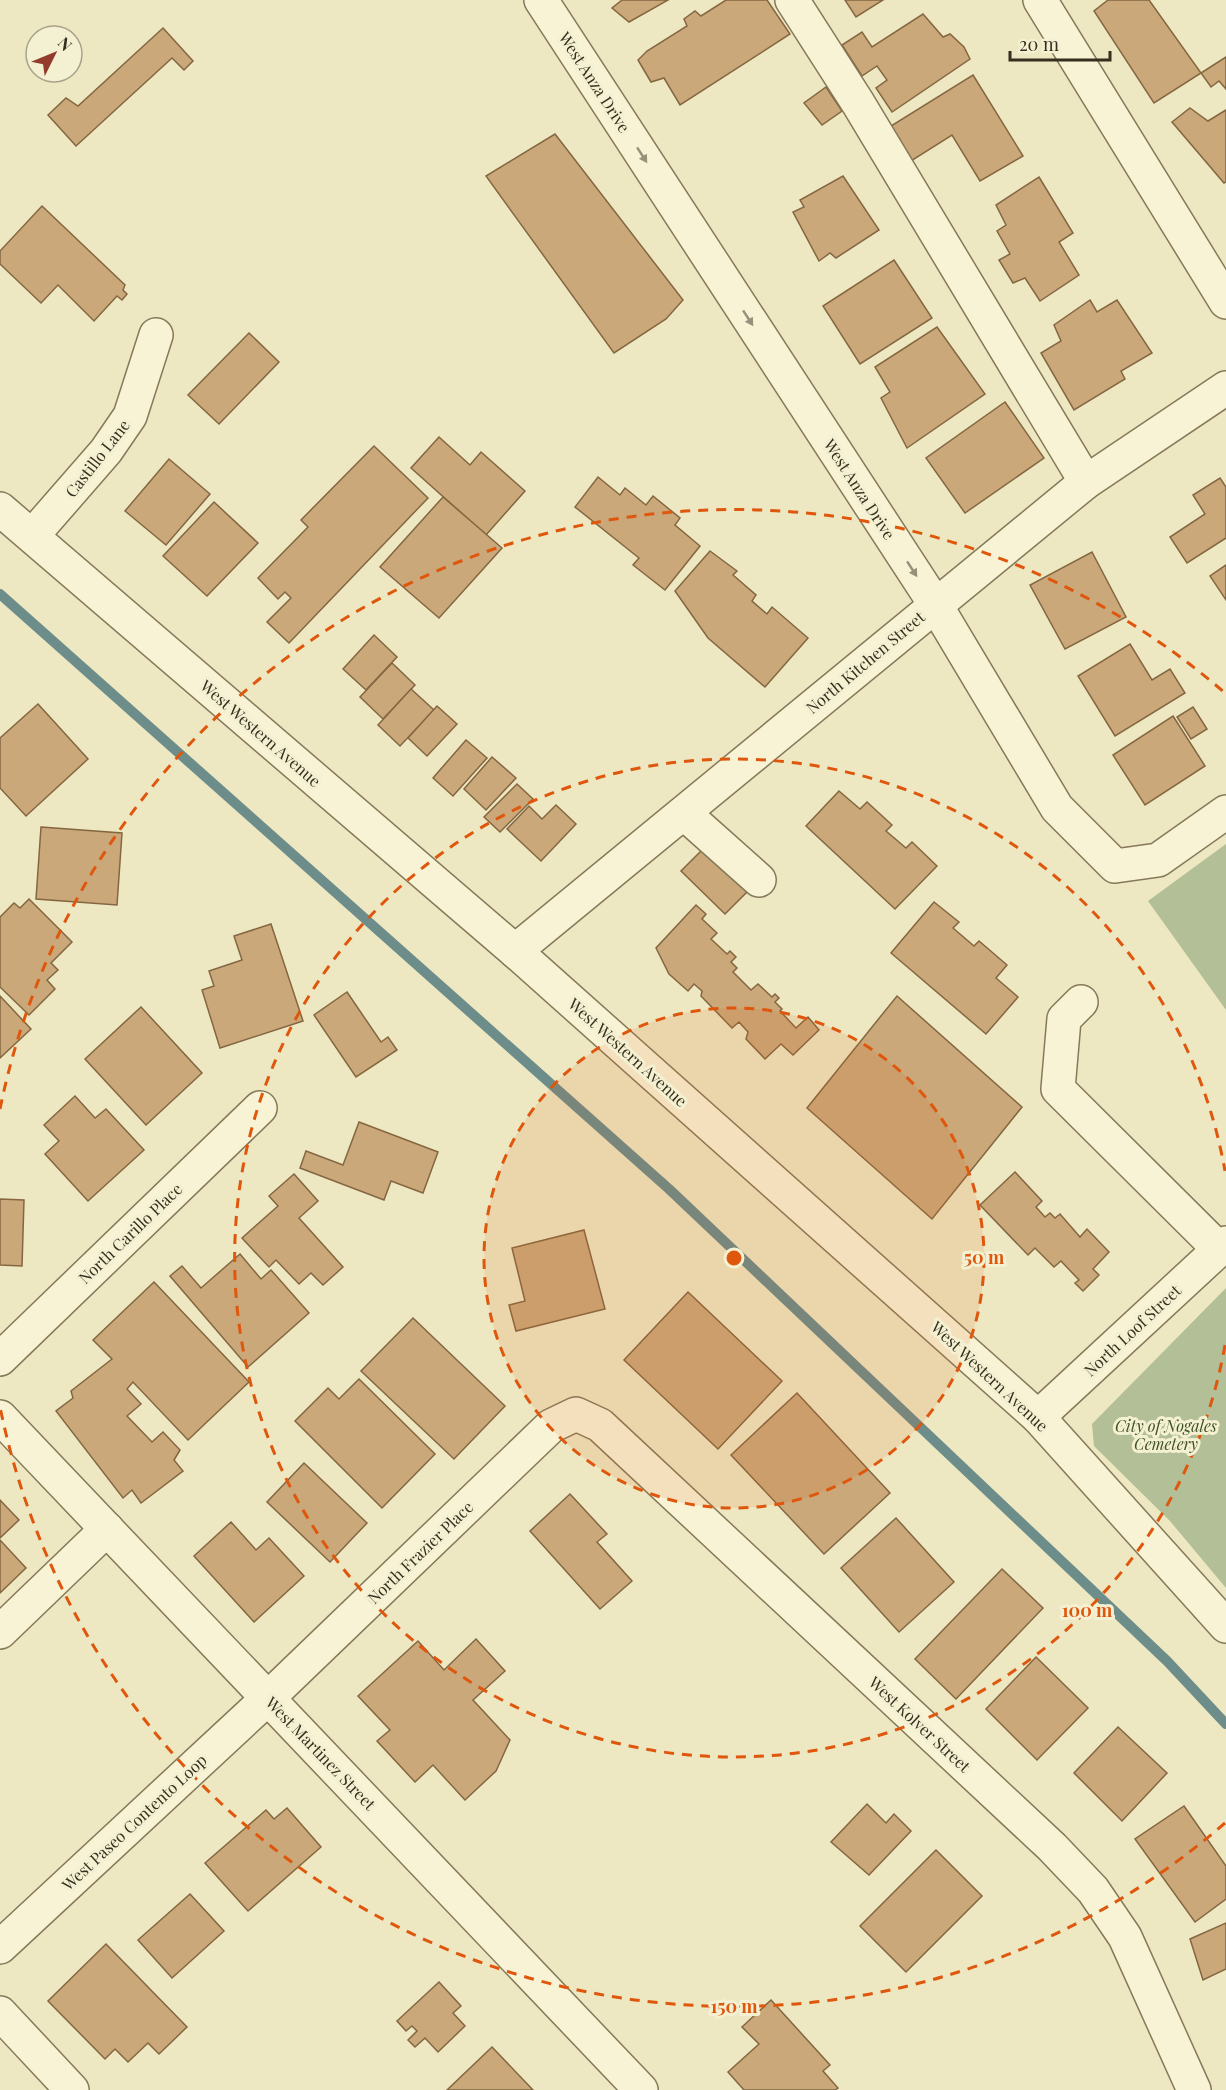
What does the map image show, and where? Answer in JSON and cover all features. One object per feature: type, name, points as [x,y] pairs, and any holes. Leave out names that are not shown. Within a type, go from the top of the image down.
[{"type":"street","name":"West Anza Drive","points":[[541,0],[935,604],[1057,808],[1115,866],[1158,860],[1226,812]]},
{"type":"street","points":[[792,0],[858,103],[1086,482]]},
{"type":"street","points":[[1040,0],[1226,302]]},
{"type":"street","name":"Castillo Lane","points":[[32,536],[106,452],[130,416],[156,335]]},
{"type":"street","name":"North Kitchen Street","points":[[515,951],[685,814],[935,604],[1086,482],[1226,388]]},
{"type":"street","name":"West Western Avenue","points":[[0,509],[515,951],[1038,1417],[1226,1626]]},
{"type":"street","points":[[685,814],[759,880]]},
{"type":"street","points":[[1081,1002],[1064,1019],[1058,1089],[1223,1246]]},
{"type":"street","name":"North Carillo Place","points":[[0,1359],[260,1108]]},
{"type":"street","name":"North Loof Street","points":[[1038,1417],[1223,1246]]},
{"type":"street","name":"North Frazier Place","points":[[268,1698],[551,1426],[576,1414]]},
{"type":"street","name":"West Kolver Street","points":[[576,1414],[600,1425],[1043,1839],[1093,1890],[1125,1937],[1194,2090]]},
{"type":"street","name":"West Martinez Street","points":[[0,1417],[641,2090]]},
{"type":"street","points":[[0,1632],[107,1529]]},
{"type":"street","name":"West Paseo Contento Loop","points":[[0,1947],[268,1698]]},
{"type":"street","points":[[0,2013],[72,2090]]},
{"type":"green space","points":[[1226,844],[1226,1010],[1148,901]]},
{"type":"green space","name":"City of Nogales Cemetery","points":[[1226,1288],[1226,1588],[1170,1521],[1094,1446],[1092,1424]]},
{"type":"building","points":[[622,0],[668,0],[629,22],[612,8]]},
{"type":"building","points":[[726,0],[767,0],[790,34],[680,105],[664,78],[651,82],[638,60],[647,51],[687,26],[684,19],[695,11],[701,16]]},
{"type":"building","points":[[845,0],[883,0],[856,17]]},
{"type":"building","points":[[1108,0],[1149,0],[1201,73],[1154,103],[1094,11]]},
{"type":"building","points":[[923,14],[943,37],[950,34],[964,47],[970,59],[892,112],[876,88],[887,80],[877,66],[862,76],[842,45],[862,32],[872,47]]},
{"type":"building","points":[[163,28],[193,61],[184,70],[172,58],[76,146],[48,115],[66,98],[78,106]]},
{"type":"building","points":[[1226,57],[1226,89],[1219,81],[1211,87],[1201,73]]},
{"type":"building","points":[[973,75],[1023,156],[980,181],[952,135],[911,161],[891,126]]},
{"type":"building","points":[[826,87],[842,111],[822,125],[804,103]]},
{"type":"building","points":[[1190,108],[1208,121],[1226,110],[1226,182],[1224,183],[1172,122]]},
{"type":"building","points":[[555,134],[683,300],[666,319],[614,353],[486,176]]},
{"type":"building","points":[[843,176],[879,230],[836,258],[830,253],[819,261],[793,212],[804,207],[800,200]]},
{"type":"building","points":[[1039,177],[1073,233],[1059,242],[1079,275],[1040,301],[1025,278],[1013,283],[999,260],[1010,254],[997,231],[1006,225],[996,205]]},
{"type":"building","points":[[42,206],[125,285],[123,290],[127,294],[122,300],[117,296],[94,321],[58,285],[41,303],[0,264],[0,251]]},
{"type":"building","points":[[894,260],[932,318],[860,364],[823,306]]},
{"type":"building","points":[[1090,300],[1097,312],[1117,300],[1152,353],[1121,371],[1125,379],[1074,410],[1041,353],[1061,341],[1054,325]]},
{"type":"building","points":[[937,327],[985,394],[907,448],[881,398],[890,392],[875,367]]},
{"type":"building","points":[[249,333],[279,362],[219,424],[188,395]]},
{"type":"building","points":[[1005,402],[1044,458],[965,513],[926,458]]},
{"type":"building","points":[[439,437],[470,465],[481,452],[525,491],[486,535],[411,468]]},
{"type":"building","points":[[374,446],[428,498],[289,643],[267,622],[291,598],[285,592],[278,599],[258,578],[308,527],[301,520]]},
{"type":"building","points":[[169,459],[210,494],[166,545],[125,511]]},
{"type":"building","points":[[598,477],[620,495],[625,488],[646,505],[653,496],[680,518],[675,525],[700,546],[665,590],[633,565],[639,558],[575,507]]},
{"type":"building","points":[[1220,478],[1226,487],[1226,538],[1187,563],[1170,537],[1205,514],[1193,495]]},
{"type":"building","points":[[443,497],[502,548],[439,618],[380,567]]},
{"type":"building","points":[[214,502],[258,543],[207,596],[163,556]]},
{"type":"building","points":[[710,551],[737,571],[733,575],[756,595],[752,601],[767,614],[772,607],[808,638],[765,687],[708,638],[675,591]]},
{"type":"building","points":[[1092,552],[1126,617],[1065,649],[1030,585]]},
{"type":"building","points":[[1226,565],[1226,600],[1210,576]]},
{"type":"building","points":[[374,635],[397,657],[366,690],[343,669]]},
{"type":"building","points":[[1130,644],[1152,680],[1170,669],[1185,693],[1115,736],[1078,676]]},
{"type":"building","points":[[392,663],[415,685],[383,719],[360,697]]},
{"type":"building","points":[[411,689],[434,710],[400,746],[378,725]]},
{"type":"building","points":[[38,704],[88,759],[26,816],[0,788],[0,738]]},
{"type":"building","points":[[437,706],[457,724],[427,756],[408,738]]},
{"type":"building","points":[[1193,707],[1207,729],[1191,739],[1177,717]]},
{"type":"building","points":[[1173,716],[1205,766],[1145,805],[1113,755]]},
{"type":"building","points":[[466,740],[487,758],[453,796],[433,778]]},
{"type":"building","points":[[492,757],[516,778],[486,810],[464,789]]},
{"type":"building","points":[[517,784],[533,799],[500,832],[484,817]]},
{"type":"building","points":[[839,791],[860,809],[867,802],[892,825],[886,831],[906,848],[912,842],[937,866],[895,909],[806,826]]},
{"type":"building","points":[[556,805],[576,824],[541,861],[507,829],[529,806],[542,819]]},
{"type":"building","points":[[41,827],[122,833],[117,905],[36,899]]},
{"type":"building","points":[[706,846],[750,889],[725,914],[681,871]]},
{"type":"building","points":[[29,899],[72,942],[51,963],[58,970],[47,980],[55,989],[29,1015],[0,987],[0,917],[14,903],[20,908]]},
{"type":"building","points":[[934,902],[959,922],[953,928],[974,946],[979,941],[1007,965],[996,978],[1018,997],[986,1034],[891,953]]},
{"type":"building","points":[[696,905],[706,914],[702,919],[717,933],[711,939],[727,954],[730,951],[736,957],[731,962],[737,968],[733,972],[751,990],[758,984],[772,997],[775,994],[779,998],[775,1002],[782,1009],[780,1011],[796,1028],[808,1017],[819,1030],[793,1055],[781,1044],[765,1059],[746,1039],[748,1032],[739,1022],[732,1028],[701,996],[702,991],[694,984],[688,991],[669,974],[656,948]]},
{"type":"building","points":[[271,924],[303,1021],[220,1048],[202,990],[214,986],[209,971],[242,960],[234,936]]},
{"type":"building","points":[[347,992],[381,1042],[388,1037],[397,1050],[356,1077],[314,1015]]},
{"type":"building","points":[[0,996],[31,1029],[0,1058]]},
{"type":"building","points":[[897,996],[1022,1107],[932,1219],[807,1108]]},
{"type":"building","points":[[141,1007],[202,1073],[146,1125],[85,1059]]},
{"type":"building","points":[[75,1096],[95,1118],[106,1109],[144,1150],[88,1201],[45,1154],[59,1141],[44,1125]]},
{"type":"building","points":[[359,1122],[438,1152],[423,1193],[391,1181],[384,1200],[300,1168],[306,1151],[343,1165]]},
{"type":"building","points":[[1015,1172],[1042,1201],[1036,1207],[1045,1217],[1050,1213],[1055,1218],[1060,1214],[1080,1237],[1087,1229],[1109,1252],[1093,1269],[1099,1275],[1083,1291],[1075,1283],[1079,1280],[1061,1261],[1054,1267],[1035,1248],[1028,1255],[980,1205]]},
{"type":"building","points":[[294,1174],[318,1201],[299,1218],[343,1267],[323,1285],[311,1273],[299,1284],[276,1260],[269,1267],[242,1238],[278,1206],[269,1196]]},
{"type":"building","points":[[0,1199],[24,1200],[22,1266],[0,1265]]},
{"type":"building","points":[[584,1230],[605,1309],[516,1331],[509,1305],[525,1301],[512,1248]]},
{"type":"building","points":[[240,1254],[261,1279],[271,1270],[309,1313],[248,1367],[170,1276],[182,1266],[201,1288]]},
{"type":"building","points":[[154,1282],[249,1382],[188,1440],[133,1382],[127,1389],[141,1404],[127,1416],[152,1442],[163,1432],[180,1450],[174,1460],[183,1471],[141,1503],[132,1490],[123,1498],[56,1411],[73,1398],[71,1391],[112,1359],[93,1340]]},
{"type":"building","points":[[688,1292],[782,1381],[718,1449],[624,1360]]},
{"type":"building","points":[[413,1318],[505,1406],[454,1459],[361,1371]]},
{"type":"building","points":[[359,1379],[435,1454],[382,1508],[295,1421],[328,1388],[339,1399]]},
{"type":"building","points":[[797,1393],[890,1493],[824,1554],[731,1455]]},
{"type":"building","points":[[304,1463],[367,1523],[330,1562],[267,1502]]},
{"type":"building","points":[[570,1494],[607,1534],[597,1542],[632,1581],[600,1609],[530,1531]]},
{"type":"building","points":[[0,1500],[19,1520],[0,1538]]},
{"type":"building","points":[[896,1518],[954,1582],[899,1632],[841,1568]]},
{"type":"building","points":[[231,1522],[256,1550],[269,1538],[304,1576],[254,1622],[194,1556]]},
{"type":"building","points":[[0,1540],[26,1568],[0,1593]]},
{"type":"building","points":[[1002,1569],[1043,1608],[956,1699],[915,1659]]},
{"type":"building","points":[[476,1639],[505,1671],[473,1700],[510,1740],[496,1771],[465,1800],[433,1765],[415,1782],[377,1741],[390,1730],[358,1696],[418,1641],[444,1670]]},
{"type":"building","points":[[1036,1657],[1088,1708],[1037,1760],[986,1709]]},
{"type":"building","points":[[1118,1727],[1167,1773],[1122,1821],[1074,1773]]},
{"type":"building","points":[[867,1804],[886,1823],[894,1814],[911,1831],[869,1875],[831,1842]]},
{"type":"building","points":[[1184,1806],[1226,1866],[1226,1899],[1195,1922],[1135,1839]]},
{"type":"building","points":[[287,1808],[321,1847],[248,1911],[205,1863],[266,1810],[274,1819]]},
{"type":"building","points":[[936,1850],[982,1896],[906,1972],[860,1926]]},
{"type":"building","points":[[190,1894],[224,1931],[172,1978],[138,1940]]},
{"type":"building","points":[[1226,1923],[1226,1969],[1203,1980],[1190,1939]]},
{"type":"building","points":[[106,1944],[187,2027],[159,2054],[148,2043],[128,2062],[115,2049],[105,2059],[48,2001]]},
{"type":"building","points":[[439,1982],[461,2006],[453,2013],[465,2026],[438,2052],[425,2038],[415,2047],[408,2040],[417,2031],[412,2026],[406,2031],[397,2021]]},
{"type":"building","points":[[771,2000],[830,2065],[823,2071],[838,2088],[835,2090],[744,2090],[728,2072],[759,2044],[742,2027]]},
{"type":"building","points":[[492,2047],[533,2090],[447,2090]]},
{"type":"waterway","points":[[0,594],[669,1189],[1167,1661],[1226,1724]]}]
